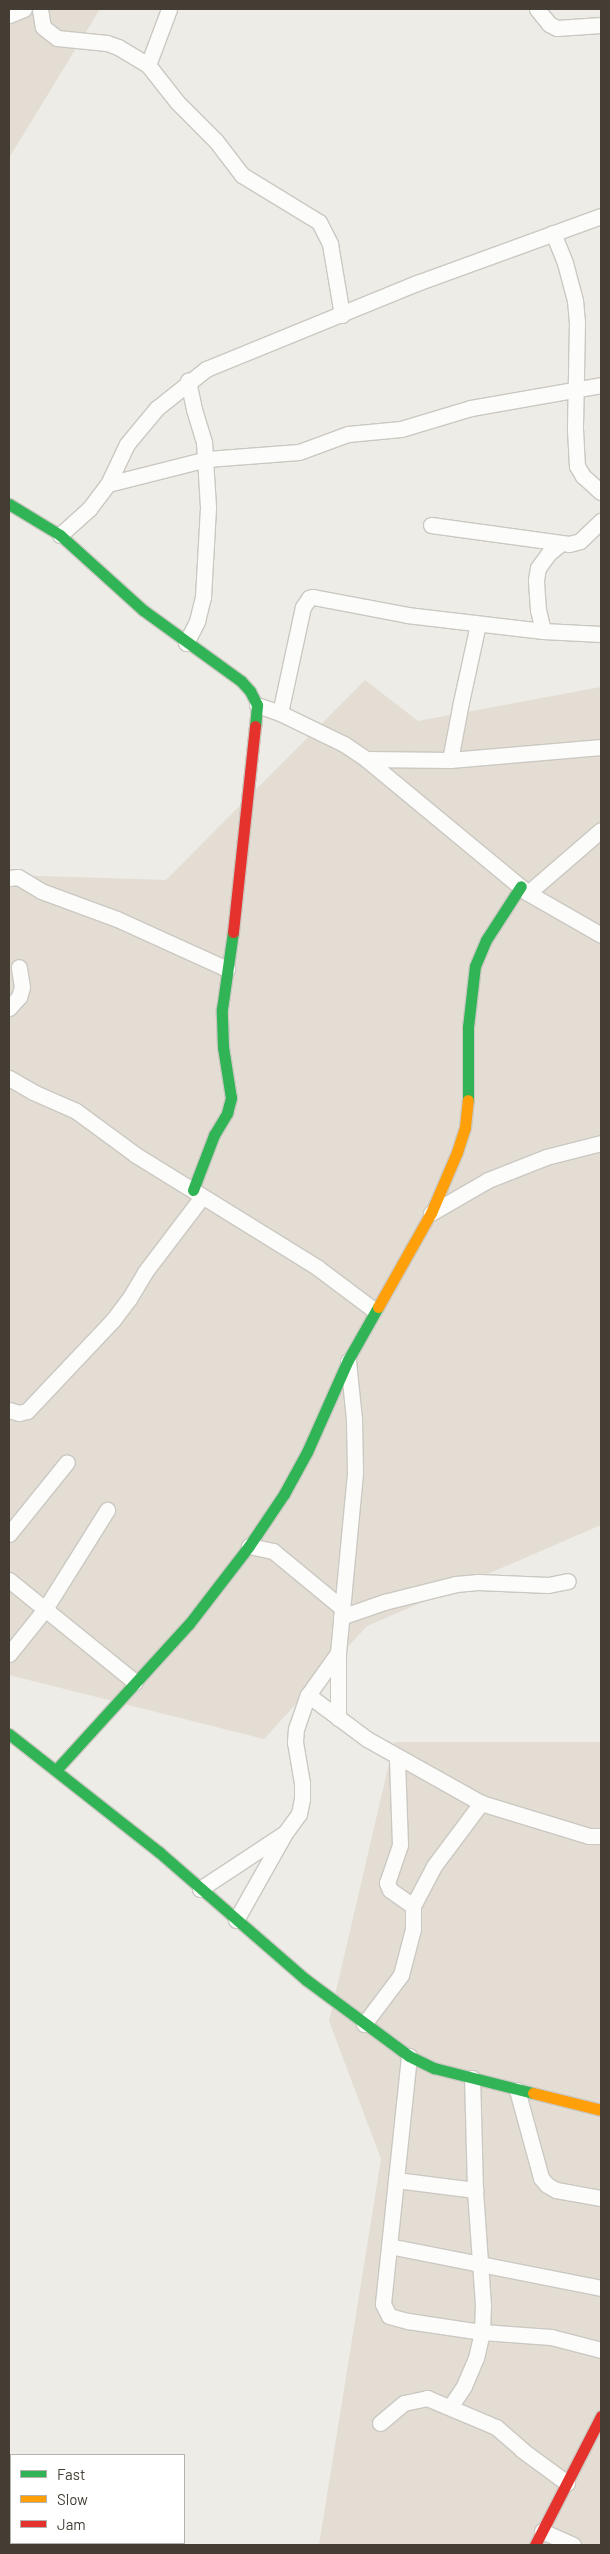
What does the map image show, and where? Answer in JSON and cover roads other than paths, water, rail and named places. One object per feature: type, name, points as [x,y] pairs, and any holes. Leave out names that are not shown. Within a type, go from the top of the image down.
[{"type":"street","points":[[9,15],[24,9]]},
{"type":"street","points":[[40,9],[44,27],[57,38],[107,43],[118,47],[148,65],[183,109],[216,141],[242,175],[319,222],[325,230],[330,244],[342,315]]},
{"type":"street","points":[[148,65],[170,9]]},
{"type":"street","points":[[537,9],[549,24],[557,28],[601,25]]},
{"type":"street","points":[[60,535],[90,508],[108,484],[127,444],[157,408],[188,381],[206,369],[417,283],[601,216]]},
{"type":"street","points":[[553,233],[565,263],[577,322],[577,466],[583,476],[601,492]]},
{"type":"street","points":[[186,643],[197,621],[203,597],[208,507],[206,459],[188,381]]},
{"type":"street","points":[[108,484],[206,459],[299,452],[348,434],[401,429],[471,408],[601,384]]},
{"type":"street","points":[[169,398],[194,409]]},
{"type":"street","points":[[9,504],[60,535],[143,610],[241,681],[250,691],[257,704],[221,1027],[231,1098],[227,1113],[214,1135],[198,1193],[144,1272],[129,1299],[113,1320],[27,1411],[18,1413],[9,1410]]},
{"type":"street","points":[[432,525],[560,544],[580,542],[601,521]]},
{"type":"street","points":[[543,631],[538,610],[536,580],[538,568],[548,554],[560,544]]},
{"type":"street","points":[[280,713],[301,615],[309,598],[320,597],[377,610],[478,624],[543,631],[601,634]]},
{"type":"street","points":[[450,760],[460,702],[478,624]]},
{"type":"street","points":[[257,704],[344,744],[366,759],[524,889],[601,935]]},
{"type":"street","points":[[366,759],[450,760],[601,747]]},
{"type":"street","points":[[56,1770],[189,1624],[249,1546],[284,1494],[307,1452],[348,1360],[374,1310],[431,1214],[465,1127],[470,1064],[468,1027],[475,966],[486,940],[524,889],[601,830]]},
{"type":"street","points":[[9,878],[18,877],[41,891],[117,919],[228,969]]},
{"type":"street","points":[[9,1008],[19,997],[22,987],[19,967]]},
{"type":"street","points":[[9,1078],[76,1112],[136,1155],[318,1268],[374,1310]]},
{"type":"street","points":[[431,1214],[488,1180],[546,1157],[601,1143]]},
{"type":"street","points":[[338,1718],[338,1653],[355,1472],[354,1418],[348,1360]]},
{"type":"street","points":[[9,1534],[67,1462]]},
{"type":"street","points":[[9,1654],[45,1609],[107,1510]]},
{"type":"street","points":[[266,1522],[273,1551]]},
{"type":"street","points":[[249,1546],[273,1551],[341,1612]]},
{"type":"street","points":[[9,1580],[135,1682]]},
{"type":"street","points":[[341,1612],[456,1584],[478,1582],[548,1585],[568,1581]]},
{"type":"street","points":[[236,1920],[285,1833],[299,1814],[302,1799],[295,1742],[296,1730],[308,1695],[338,1653]]},
{"type":"street","points":[[308,1695],[338,1718],[397,1757],[481,1803],[589,1836],[601,1836]]},
{"type":"street","points":[[9,1734],[159,1852],[305,1979],[409,2056],[434,2068],[601,2110]]},
{"type":"street","points":[[397,1757],[400,1845],[387,1883],[390,1890],[414,1906]]},
{"type":"street","points":[[364,2024],[401,1975],[413,1930],[414,1906],[434,1866],[481,1803]]},
{"type":"street","points":[[200,1889],[285,1833]]},
{"type":"street","points":[[409,2056],[383,2304],[389,2316],[408,2321],[482,2332],[551,2338],[601,2350]]},
{"type":"street","points":[[450,2407],[464,2386],[476,2358],[482,2332],[483,2304],[475,2190],[472,2078]]},
{"type":"street","points":[[517,2090],[541,2178],[547,2185],[556,2190],[601,2198]]},
{"type":"street","points":[[396,2180],[475,2190]]},
{"type":"street","points":[[389,2246],[601,2288]]},
{"type":"street","points":[[380,2423],[404,2403],[415,2399],[427,2398],[496,2427],[522,2450],[567,2483]]},
{"type":"street","points":[[535,2545],[601,2418]]},
{"type":"street","points":[[542,2531],[573,2545]]}]
